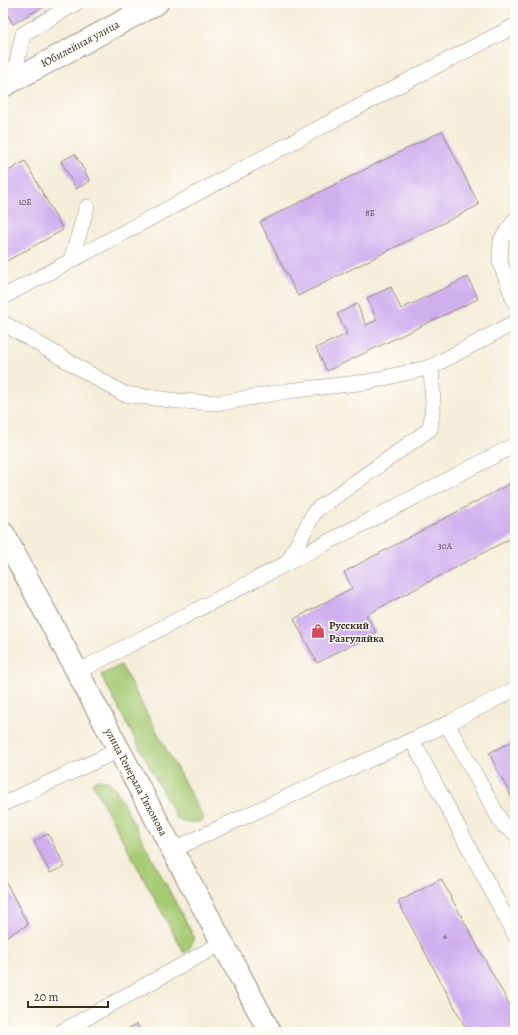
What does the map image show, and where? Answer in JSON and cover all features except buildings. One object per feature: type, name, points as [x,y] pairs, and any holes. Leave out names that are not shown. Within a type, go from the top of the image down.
[{"type":"main road","name":"Юбилейная улица","points":[[8,83],[151,4]]},
{"type":"main road","name":"улица Генерала Тихонова","points":[[3,533],[270,1032]]},
{"type":"lane","points":[[8,83],[23,34],[54,8],[76,3]]},
{"type":"lane","points":[[3,297],[407,81],[515,26]]},
{"type":"lane","points":[[71,260],[87,207]]},
{"type":"lane","points":[[515,220],[502,240],[500,262],[515,303]]},
{"type":"lane","points":[[3,323],[124,394],[178,402],[221,403],[287,391],[367,382],[431,368],[515,322]]},
{"type":"lane","points":[[287,564],[315,512],[430,429],[434,403],[431,368]]},
{"type":"lane","points":[[77,672],[515,445]]},
{"type":"lane","points":[[173,850],[447,724],[515,689]]},
{"type":"lane","points":[[447,724],[503,825],[515,833]]},
{"type":"lane","points":[[412,740],[515,935]]},
{"type":"lane","points":[[3,804],[119,750]]},
{"type":"lane","points":[[61,1032],[222,943]]},
{"type":"green space","points":[[121,665],[204,819],[201,821],[191,822],[177,819],[101,675]]},
{"type":"green space","points":[[98,780],[109,782],[115,788],[193,935],[192,945],[184,953],[92,783]]},
{"type":"place","name":"Русский Разгуляйка","points":[[318,631]]}]
